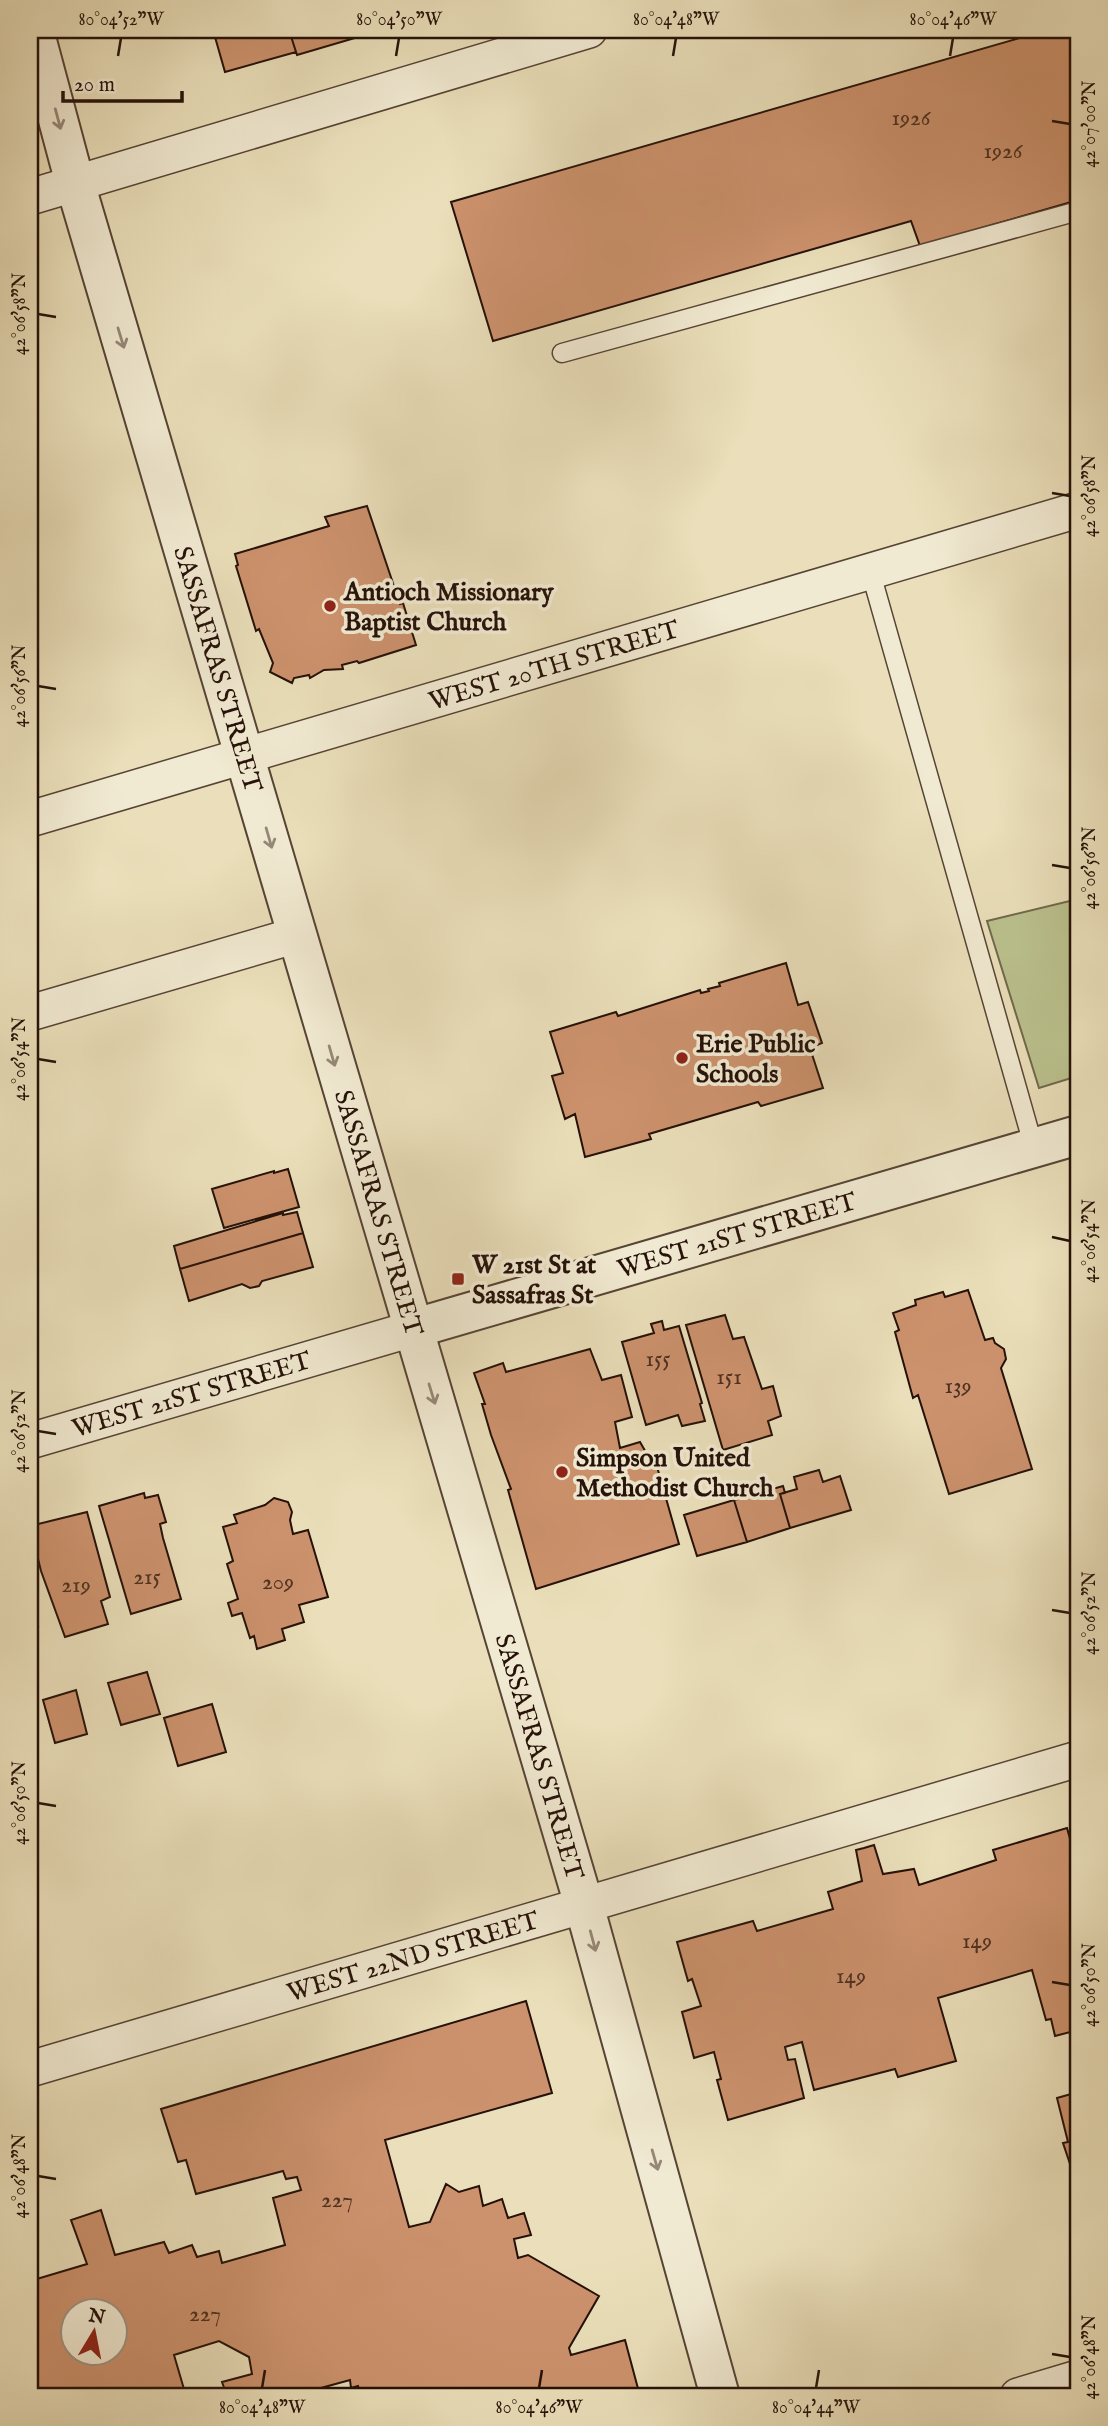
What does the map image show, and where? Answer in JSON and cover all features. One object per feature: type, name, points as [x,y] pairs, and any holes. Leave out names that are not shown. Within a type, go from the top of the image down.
[{"type":"street","name":"SASSAFRAS STREET","points":[[34,30],[75,183],[584,1905],[720,2396]]},
{"type":"street","points":[[30,197],[589,30]]},
{"type":"street","name":"WEST 20TH STREET","points":[[30,819],[1078,510]]},
{"type":"street","points":[[30,1013],[297,935]]},
{"type":"street","name":"WEST 21ST STREET","points":[[30,1441],[1078,1135]]},
{"type":"street","name":"WEST 22ND STREET","points":[[30,2069],[1078,1759]]},
{"type":"street","points":[[1018,2396],[1078,2378]]},
{"type":"lane","points":[[562,353],[1078,211]]},
{"type":"lane","points":[[870,570],[1034,1148]]},
{"type":"green space","points":[[1078,899],[1078,1076],[1039,1088],[987,921]]},
{"type":"building","points":[[213,30],[289,30],[296,52],[225,72]]},
{"type":"building","points":[[289,30],[382,30],[297,55]]},
{"type":"building","points":[[1028,30],[1078,30],[1078,200],[920,246],[911,221],[493,341],[451,202],[1030,35]]},
{"type":"building","points":[[367,506],[416,645],[359,663],[357,661],[342,665],[343,669],[324,670],[310,678],[309,675],[294,678],[292,683],[270,672],[273,663],[259,629],[256,631],[236,566],[235,554],[329,526],[325,517]]},
{"type":"building","points":[[786,963],[798,1005],[808,1002],[822,1043],[810,1048],[823,1088],[761,1106],[758,1102],[649,1134],[651,1139],[585,1157],[575,1114],[565,1119],[552,1076],[563,1073],[550,1032],[616,1012],[618,1016],[700,990],[701,993],[709,991],[708,989],[720,986],[719,983]]},
{"type":"building","points":[[288,1169],[299,1207],[224,1228],[212,1189]]},
{"type":"building","points":[[297,1212],[303,1233],[180,1269],[174,1246],[283,1213]]},
{"type":"building","points":[[303,1233],[313,1267],[262,1281],[259,1286],[250,1288],[242,1284],[189,1301],[180,1269]]},
{"type":"building","points":[[968,1290],[985,1340],[993,1338],[995,1343],[1004,1349],[1006,1359],[1001,1368],[1032,1469],[949,1494],[918,1395],[913,1398],[895,1332],[899,1330],[893,1313],[916,1305],[915,1300],[943,1292],[945,1297]]},
{"type":"building","points":[[725,1315],[733,1339],[744,1337],[762,1389],[773,1386],[781,1416],[768,1421],[772,1435],[723,1450],[686,1325]]},
{"type":"building","points":[[662,1321],[664,1330],[679,1326],[705,1421],[682,1426],[678,1415],[646,1425],[622,1342],[654,1333],[651,1324]]},
{"type":"building","points":[[590,1349],[602,1380],[621,1375],[632,1417],[615,1422],[620,1448],[640,1442],[648,1456],[654,1456],[679,1544],[536,1589],[508,1490],[511,1489],[491,1435],[482,1404],[485,1404],[474,1373],[503,1363],[506,1372]]},
{"type":"building","points":[[819,1470],[823,1482],[840,1476],[851,1510],[790,1528],[780,1494],[797,1489],[794,1477]]},
{"type":"building","points":[[783,1486],[785,1493],[780,1494],[790,1528],[747,1542],[734,1500]]},
{"type":"building","points":[[144,1493],[145,1498],[158,1495],[166,1522],[160,1524],[163,1538],[181,1599],[131,1614],[99,1506]]},
{"type":"building","points":[[274,1498],[288,1502],[292,1512],[290,1520],[293,1534],[308,1530],[328,1597],[299,1605],[304,1622],[282,1629],[285,1640],[257,1649],[254,1636],[250,1638],[242,1613],[232,1616],[228,1603],[238,1599],[227,1564],[233,1561],[223,1527],[237,1523],[234,1515],[265,1505]]},
{"type":"building","points":[[734,1500],[747,1542],[697,1556],[684,1515]]},
{"type":"building","points":[[87,1512],[110,1597],[101,1601],[108,1624],[65,1637],[41,1571],[30,1526]]},
{"type":"building","points":[[30,1584],[37,1609],[33,1611],[38,1626],[30,1628]]},
{"type":"building","points":[[147,1672],[160,1714],[121,1725],[108,1683]]},
{"type":"building","points":[[76,1690],[87,1734],[55,1743],[43,1700]]},
{"type":"building","points":[[212,1704],[226,1752],[178,1766],[164,1718]]},
{"type":"building","points":[[1067,1828],[1072,1846],[1078,1844],[1078,2030],[1055,2036],[1051,2019],[1046,2020],[1032,1970],[938,1998],[956,2061],[898,2077],[895,2069],[814,2090],[802,2042],[785,2047],[788,2060],[795,2059],[804,2098],[728,2120],[717,2080],[721,2079],[714,2052],[694,2058],[682,2012],[701,2006],[692,1979],[688,1981],[677,1942],[753,1921],[757,1931],[833,1909],[828,1892],[862,1881],[856,1850],[874,1845],[883,1874],[914,1869],[919,1885],[996,1860],[993,1850]]},
{"type":"building","points":[[526,2001],[552,2093],[385,2140],[409,2227],[430,2222],[446,2184],[459,2192],[479,2186],[483,2206],[502,2199],[508,2218],[524,2213],[531,2235],[514,2239],[518,2258],[528,2255],[599,2296],[569,2348],[571,2355],[625,2340],[640,2396],[361,2396],[358,2386],[351,2388],[350,2380],[310,2391],[312,2396],[227,2396],[222,2382],[252,2374],[249,2357],[219,2341],[174,2355],[186,2396],[30,2396],[30,2281],[87,2264],[71,2220],[101,2210],[115,2255],[164,2242],[169,2253],[192,2245],[197,2257],[219,2251],[222,2263],[285,2245],[273,2198],[301,2190],[297,2177],[286,2179],[283,2171],[196,2194],[186,2160],[178,2162],[161,2109]]},
{"type":"building","points":[[1078,2092],[1078,2188],[1063,2143],[1068,2142],[1057,2098]]},
{"type":"place","name":"Antioch Missionary Baptist Church","points":[[330,606]]},
{"type":"place","name":"Erie Public Schools","points":[[682,1058]]},
{"type":"place","name":"W 21st St at Sassafras St","points":[[458,1279]]},
{"type":"place","name":"Simpson United Methodist Church","points":[[562,1472]]}]
